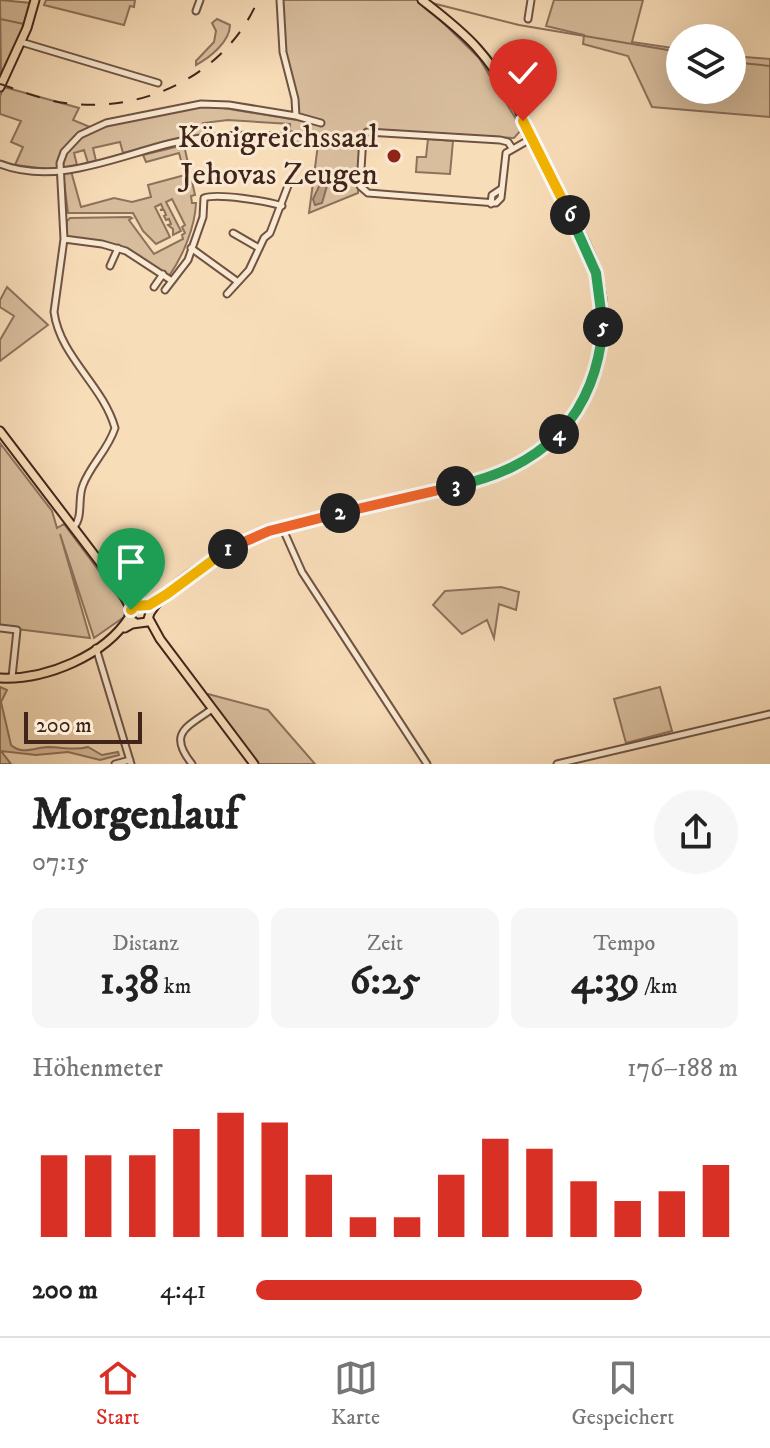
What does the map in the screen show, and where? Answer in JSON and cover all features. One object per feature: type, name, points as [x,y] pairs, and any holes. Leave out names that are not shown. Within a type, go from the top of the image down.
[{"type":"main road","points":[[0,87],[21,42],[35,0]]},
{"type":"main road","points":[[0,678],[55,670],[96,648],[229,548],[282,527],[483,480],[509,471],[541,451],[578,410],[591,386],[600,356],[603,327],[601,297],[590,257],[501,79],[477,48],[422,0]]},
{"type":"main road","points":[[0,431],[121,590],[135,619],[160,639]]},
{"type":"main road","points":[[121,590],[146,610],[160,639],[254,764]]},
{"type":"main road","points":[[135,619],[146,610]]},
{"type":"street","points":[[196,11],[200,0]]},
{"type":"street","points":[[280,0],[283,52],[295,99],[296,116]]},
{"type":"street","points":[[528,19],[531,0]]},
{"type":"street","points":[[21,42],[158,83]]},
{"type":"street","points":[[73,528],[79,520],[82,485],[103,454],[115,428],[104,400],[74,359],[56,327],[54,312],[64,239],[59,173],[64,152],[80,135],[106,123],[201,104],[229,105],[321,123]]},
{"type":"street","points":[[512,148],[508,142],[500,140],[367,132],[363,136],[360,186],[368,193],[491,204],[492,195],[501,189],[506,153],[532,138]]},
{"type":"street","points":[[0,164],[23,171],[59,173],[185,141],[265,135],[317,141]]},
{"type":"street","points":[[227,294],[249,270],[270,233],[289,183]]},
{"type":"street","points":[[165,290],[185,266],[202,222],[204,198],[226,195],[234,199],[259,199],[282,206]]},
{"type":"street","points":[[233,233],[259,248]]},
{"type":"street","points":[[64,239],[118,248],[172,281]]},
{"type":"street","points":[[110,266],[118,248]]},
{"type":"street","points":[[191,248],[238,282]]},
{"type":"street","points":[[154,287],[163,274]]},
{"type":"street","points":[[282,527],[302,572],[427,764]]},
{"type":"street","points":[[0,628],[17,630],[12,678]]},
{"type":"street","points":[[96,648],[130,762],[115,764]]},
{"type":"street","points":[[192,764],[180,747],[180,735],[212,709]]},
{"type":"street","points":[[557,764],[770,714]]},
{"type":"shaded area","points":[[0,0],[31,3],[26,22],[1,75]]},
{"type":"shaded area","points":[[46,0],[135,0],[124,25],[44,5]]},
{"type":"shaded area","points":[[283,0],[420,0],[479,58],[522,129],[514,138],[367,129],[360,134],[358,193],[309,213],[319,137],[290,131],[290,124],[228,120],[203,123],[205,136],[183,138],[123,153],[120,142],[93,148],[96,161],[88,163],[84,150],[74,153],[77,165],[64,168],[64,155],[82,136],[114,124],[186,108],[210,106],[313,123],[297,115],[284,48]]},
{"type":"shaded area","points":[[554,0],[643,0],[632,42],[666,47],[666,104],[746,104],[746,57],[770,59],[770,117],[652,107],[628,56],[583,44],[584,35],[546,26]]},
{"type":"shaded area","points":[[217,19],[230,25],[227,37],[212,54],[196,65],[196,61],[214,42],[216,31],[212,23]]},
{"type":"shaded area","points":[[4,87],[79,108],[73,120],[90,127],[68,145],[56,170],[15,165],[23,147],[11,142],[21,121],[0,114],[0,96]]},
{"type":"shaded area","points":[[428,139],[453,141],[450,174],[416,172],[417,157],[426,157]]},
{"type":"shaded area","points":[[184,145],[195,195],[191,196],[192,203],[196,203],[195,212],[187,241],[169,276],[131,252],[67,237],[67,221],[70,218],[130,217],[129,220],[154,254],[183,239],[185,233],[182,227],[185,225],[172,199],[166,202],[181,231],[173,235],[173,229],[168,225],[171,224],[169,219],[166,220],[164,210],[160,210],[163,209],[161,204],[155,207],[170,237],[156,244],[143,231],[133,213],[68,213],[63,173],[71,171],[81,207],[114,198],[132,202],[151,197],[148,185],[185,175],[179,153],[146,162],[143,155]]},
{"type":"shaded area","points":[[327,175],[329,179],[322,203],[315,205],[313,199]]},
{"type":"shaded area","points":[[7,287],[48,325],[0,361],[0,340],[14,316],[0,307]]},
{"type":"shaded area","points":[[0,443],[52,511],[57,528],[64,524],[125,606],[124,617],[94,638],[60,534],[90,638],[0,627]]},
{"type":"shaded area","points":[[501,587],[519,592],[516,610],[499,604],[494,638],[487,620],[462,634],[433,605],[445,591]]},
{"type":"shaded area","points":[[0,687],[7,690],[1,702],[11,745],[15,748],[88,747],[102,755],[118,752],[119,755],[100,760],[68,752],[36,755],[1,751],[11,764],[0,764]]},
{"type":"shaded area","points":[[660,687],[672,731],[626,743],[614,699]]},
{"type":"shaded area","points":[[208,694],[268,710],[315,764],[256,764],[205,697]]},
{"type":"waterway","points":[[432,3],[519,25],[666,50]]},
{"type":"waterway","points":[[0,19],[24,24]]},
{"type":"waterway","points":[[746,63],[770,66]]},
{"type":"railway","points":[[0,84],[65,103],[94,105],[152,95],[179,84],[225,49],[244,26],[258,0]]},
{"type":"place","name":"Königreichssaal Jehovas Zeugen","points":[[394,156]]},
{"type":"route","points":[[131,610],[139,604],[149,605],[229,548],[252,537],[292,524],[483,480],[509,471],[541,451],[578,410],[591,386],[600,356],[603,327],[601,297],[590,257],[523,121]]}]
